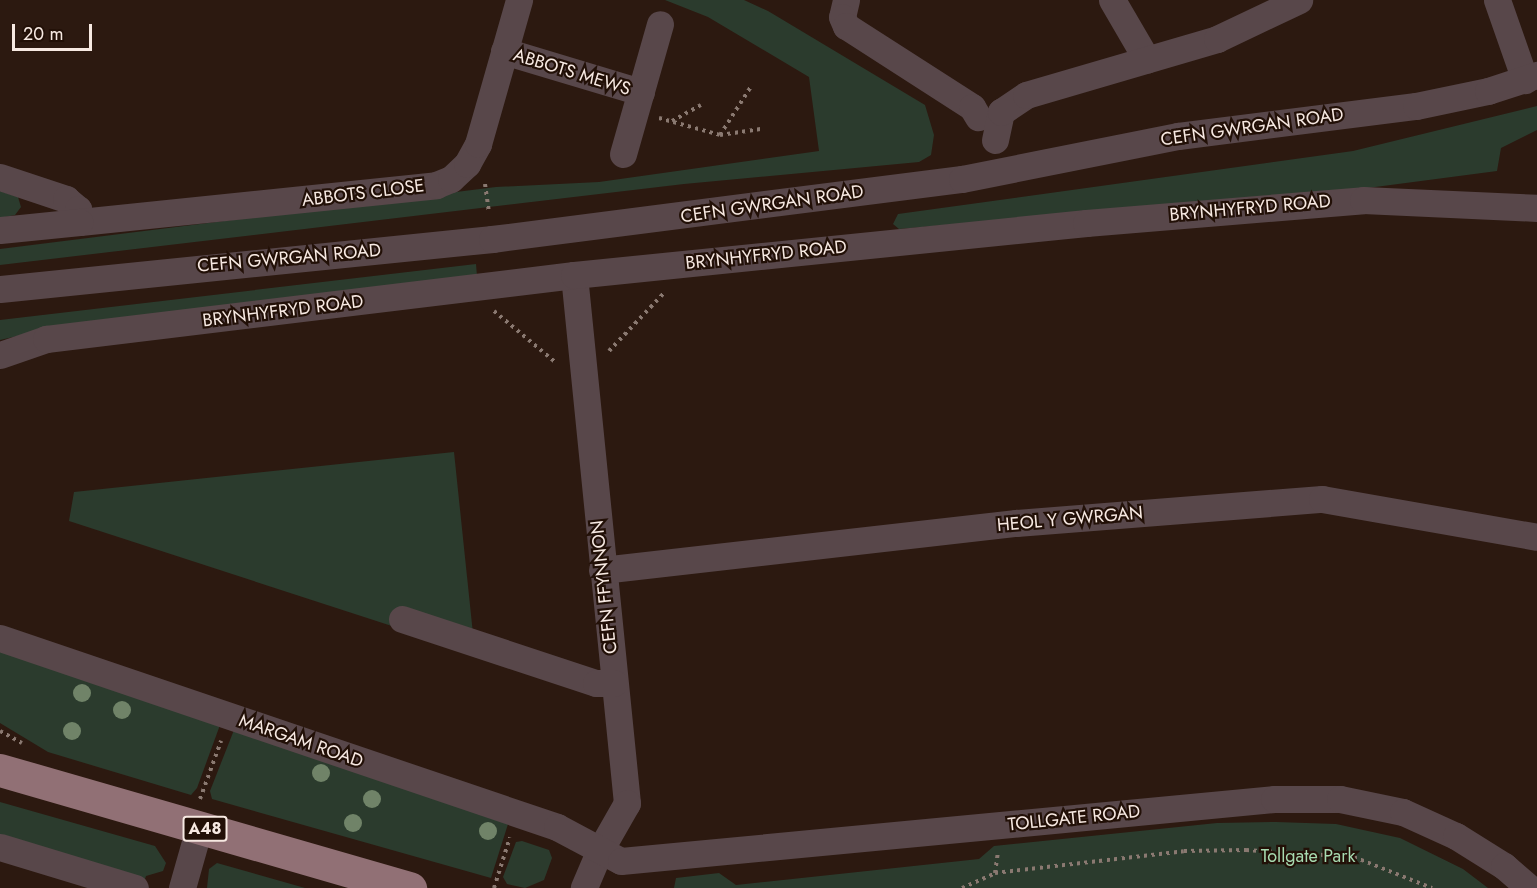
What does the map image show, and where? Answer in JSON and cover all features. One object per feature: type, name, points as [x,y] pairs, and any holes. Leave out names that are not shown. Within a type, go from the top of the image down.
[{"type":"main road","name":"A48","points":[[0,770],[410,888]]},
{"type":"street","name":"ABBOTS CLOSE","points":[[0,230],[321,199],[443,182],[467,164],[478,144],[519,0]]},
{"type":"street","points":[[846,0],[842,17],[846,27],[972,107],[978,117]]},
{"type":"street","points":[[1112,0],[1148,60]]},
{"type":"street","points":[[995,140],[1000,112],[1013,101],[1217,39],[1299,0]]},
{"type":"street","points":[[1497,0],[1531,77]]},
{"type":"street","name":"ABBOTS MEWS","points":[[623,154],[660,24]]},
{"type":"street","name":"ABBOTS MEWS","points":[[504,51],[638,101]]},
{"type":"street","name":"CEFN GWRGAN ROAD","points":[[0,289],[492,238],[962,179],[1178,136],[1416,106],[1531,77]]},
{"type":"street","points":[[0,177],[66,200],[78,209],[80,222]]},
{"type":"street","name":"BRYNHYFRYD ROAD","points":[[0,355],[46,339],[574,275],[1308,202],[1392,200],[1537,208]]},
{"type":"street","name":"CEFN FFYNNON","points":[[574,275],[627,803],[599,852],[584,888]]},
{"type":"street","name":"HEOL Y GWRGAN","points":[[602,570],[1016,523],[1322,499],[1537,537]]},
{"type":"street","points":[[402,620],[596,683],[614,683]]},
{"type":"street","name":"MARGAM ROAD","points":[[0,638],[557,827],[599,852]]},
{"type":"street","name":"TOLLGATE ROAD","points":[[599,852],[621,861],[1274,799],[1340,798],[1402,812],[1456,836],[1504,866],[1529,888]]},
{"type":"street","points":[[182,888],[195,826]]},
{"type":"street","points":[[0,847],[135,888]]},
{"type":"path","points":[[720,135],[750,88]]},
{"type":"path","points":[[638,101],[672,122],[720,135],[761,129]]},
{"type":"path","points":[[672,122],[701,105]]},
{"type":"path","points":[[195,826],[230,717]]},
{"type":"path","points":[[494,888],[518,814]]},
{"type":"path","points":[[962,888],[995,873],[1184,851],[1246,850],[1354,857],[1432,888]]},
{"type":"path","points":[[995,873],[998,852]]},
{"type":"green space","points":[[665,0],[744,0],[768,11],[925,105],[934,135],[931,155],[919,162],[684,184],[0,265],[0,249],[496,187],[599,182],[819,151],[809,77],[708,17]]},
{"type":"green space","points":[[1537,106],[1537,130],[1501,148],[1497,171],[1360,189],[899,229],[893,224],[898,214],[1353,151]]},
{"type":"green space","points":[[0,191],[18,197],[21,207],[15,215],[0,218]]},
{"type":"green space","points":[[476,264],[477,276],[53,328],[0,340],[0,320]]},
{"type":"green space","points":[[454,452],[475,653],[69,521],[74,492]]},
{"type":"green space","points":[[0,650],[220,725],[197,788],[191,795],[48,752],[0,723]]},
{"type":"green space","points":[[234,730],[508,824],[491,878],[212,799],[210,791]]},
{"type":"green space","points":[[0,802],[155,846],[166,863],[163,871],[146,876],[144,882],[0,837]]},
{"type":"green space","name":"Tollgate Park","points":[[1217,823],[1336,824],[1400,838],[1463,869],[1488,888],[674,888],[676,878],[719,873],[736,885],[979,859],[994,846]]},
{"type":"green space","points":[[522,841],[549,850],[552,858],[544,880],[525,888],[507,884],[503,877],[516,842]]},
{"type":"green space","points":[[217,863],[305,888],[207,888],[209,869]]}]
